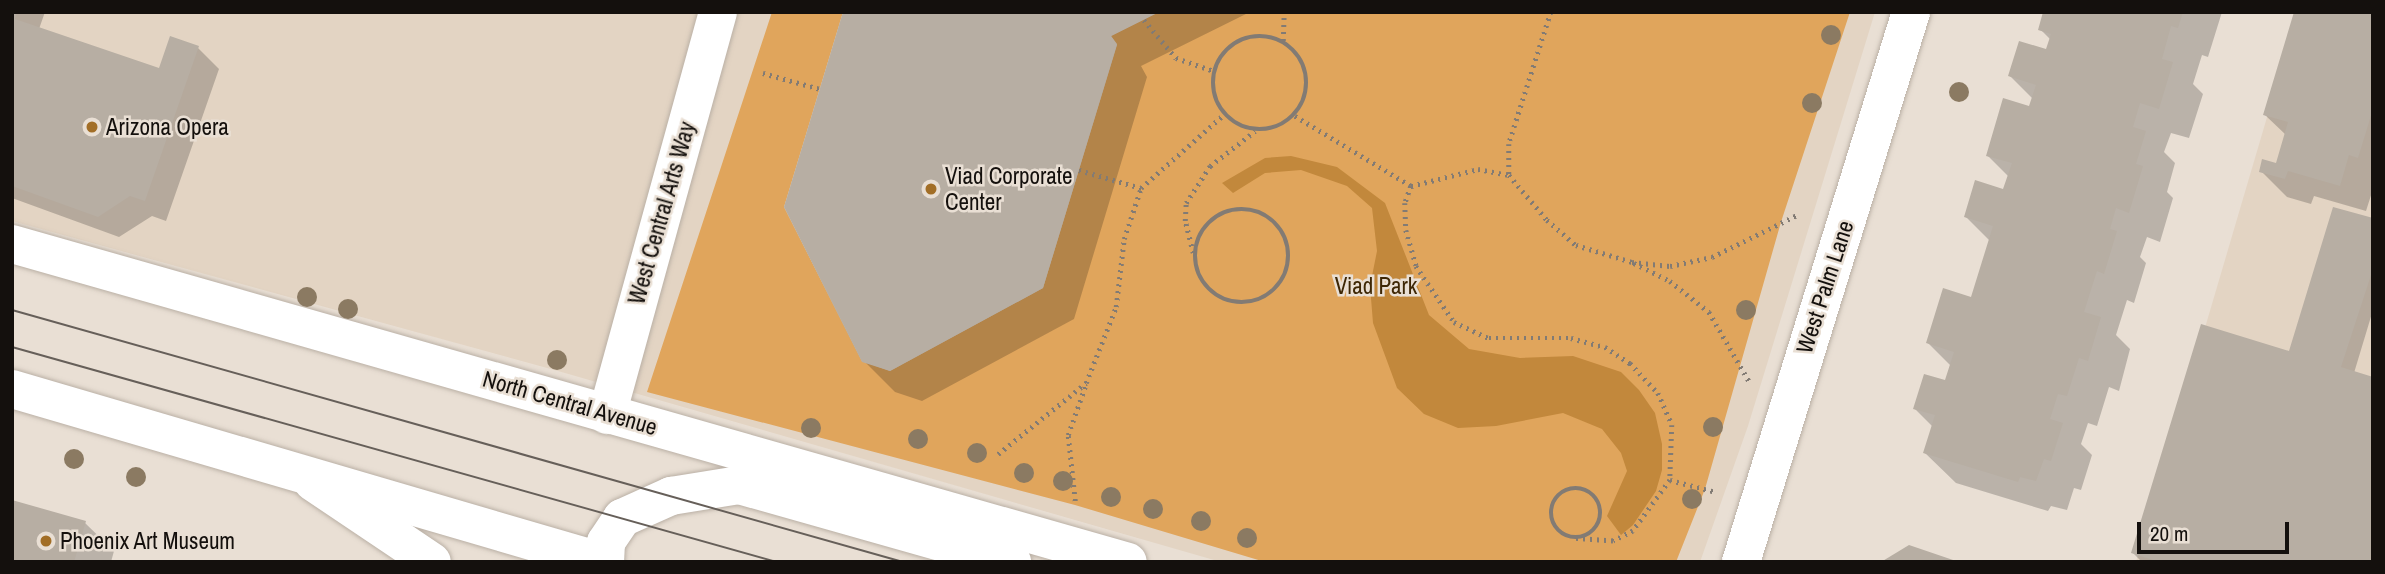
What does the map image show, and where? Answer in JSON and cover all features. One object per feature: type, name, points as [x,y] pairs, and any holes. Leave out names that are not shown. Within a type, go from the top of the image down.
[{"type":"main road","name":"West Central Arts Way","points":[[607,415],[718,12]]},
{"type":"main road","name":"West Palm Lane","points":[[1741,562],[1775,443],[1911,12]]},
{"type":"main road","name":"North Central Avenue","points":[[12,244],[607,415],[778,459],[1128,562]]},
{"type":"main road","points":[[12,389],[604,562],[606,542],[622,518],[671,496],[739,485],[1012,562]]},
{"type":"main road","points":[[293,470],[432,562]]},
{"type":"path","points":[[1283,41],[1284,12]]},
{"type":"path","points":[[1509,176],[1509,144],[1551,12]]},
{"type":"path","points":[[1144,20],[1176,58],[1213,71]]},
{"type":"path","points":[[1194,256],[1202,229],[1213,218],[1232,209],[1266,214],[1284,233],[1290,252],[1288,270],[1277,289],[1265,298],[1239,304],[1216,297],[1200,280],[1185,221],[1186,203],[1210,166],[1256,131],[1282,125],[1295,116],[1305,97],[1307,79],[1302,60],[1283,41],[1250,36],[1231,45],[1213,71],[1214,99],[1234,124],[1256,131]]},
{"type":"path","points":[[763,73],[820,89]]},
{"type":"path","points":[[1078,547],[1068,435],[1116,307],[1124,239],[1141,187],[1227,112]]},
{"type":"path","points":[[1295,116],[1411,186],[1478,169],[1509,176],[1547,220],[1576,244],[1632,262],[1670,281],[1709,312],[1742,365],[1775,443]]},
{"type":"path","points":[[1079,170],[1141,187]]},
{"type":"path","points":[[1411,186],[1405,203],[1406,230],[1416,266],[1454,322],[1489,338],[1571,338],[1605,347],[1630,363],[1658,393],[1672,425],[1670,480],[1633,531],[1613,541],[1574,538],[1555,526],[1552,507],[1561,494],[1583,489],[1598,501],[1600,521],[1588,535],[1574,538]]},
{"type":"path","points":[[1632,262],[1670,266],[1712,257],[1766,228],[1855,191]]},
{"type":"path","points":[[998,454],[1086,383]]},
{"type":"shaded area","points":[[12,12],[1875,12],[1748,426],[1700,562],[1221,562],[558,371],[12,221]]},
{"type":"shaded area","points":[[2298,12],[2373,12],[2373,562],[2136,562]]},
{"type":"shaded area","points":[[1291,156],[1337,167],[1385,203],[1429,315],[1469,349],[1520,358],[1573,356],[1621,372],[1639,390],[1655,413],[1662,444],[1662,470],[1656,491],[1633,525],[1621,535],[1607,516],[1627,471],[1621,453],[1602,429],[1563,413],[1496,426],[1458,428],[1424,414],[1397,388],[1373,323],[1370,286],[1377,251],[1372,208],[1347,186],[1301,170],[1265,173],[1233,193],[1222,183],[1265,158]]},
{"type":"green space","name":"Viad Park","points":[[772,12],[843,12],[784,207],[862,361],[890,371],[1043,288],[1117,45],[1111,36],[1159,12],[1850,12],[1781,222],[1705,489],[1676,562],[1265,562],[1075,505],[647,392]]},
{"type":"building","name":"Arizona Opera","points":[[12,12],[17,12],[15,19],[159,68],[170,36],[199,46],[145,201],[130,196],[98,217],[12,186]]},
{"type":"building","name":"Viad Corporate Center","points":[[843,12],[1159,12],[1111,36],[1117,44],[1043,288],[890,371],[862,362],[784,207]]},
{"type":"building","points":[[2043,12],[2183,12],[2178,28],[2171,26],[2162,59],[2173,62],[2159,109],[2140,103],[2133,127],[2146,131],[2136,164],[2143,166],[2129,213],[2116,208],[2110,229],[2117,231],[2104,274],[2097,271],[2084,312],[2101,317],[2088,361],[2079,358],[2067,396],[2058,394],[2050,419],[2063,423],[2051,461],[2044,459],[2036,481],[2020,477],[2018,482],[1923,453],[1935,415],[1913,409],[1924,374],[1945,380],[1954,352],[1926,343],[1943,288],[1971,297],[1993,226],[1964,217],[1975,180],[2003,189],[2012,163],[1986,156],[2003,98],[2029,106],[2036,85],[2008,76],[2019,41],[2046,49],[2051,34],[2038,30]]},
{"type":"building","points":[[2294,12],[2373,12],[2373,109],[2358,158],[2349,155],[2340,186],[2288,171],[2285,179],[2259,172],[2262,159],[2276,163],[2288,122],[2263,115]]},
{"type":"building","points":[[2333,207],[2373,218],[2373,269],[2341,367],[2373,377],[2373,562],[2159,562],[2131,553],[2201,324],[2289,351]]},
{"type":"building","name":"Phoenix Art Museum","points":[[12,500],[86,521],[74,562],[12,562]]},
{"type":"building","points":[[1909,545],[1956,561],[1956,562],[1881,562]]},
{"type":"tram line","points":[[12,310],[903,562]]},
{"type":"tram line","points":[[12,347],[777,562]]},
{"type":"place","name":"Arizona Opera","points":[[92,127]]},
{"type":"place","name":"Viad Corporate Center","points":[[931,189]]},
{"type":"place","name":"Phoenix Art Museum","points":[[46,541]]}]
